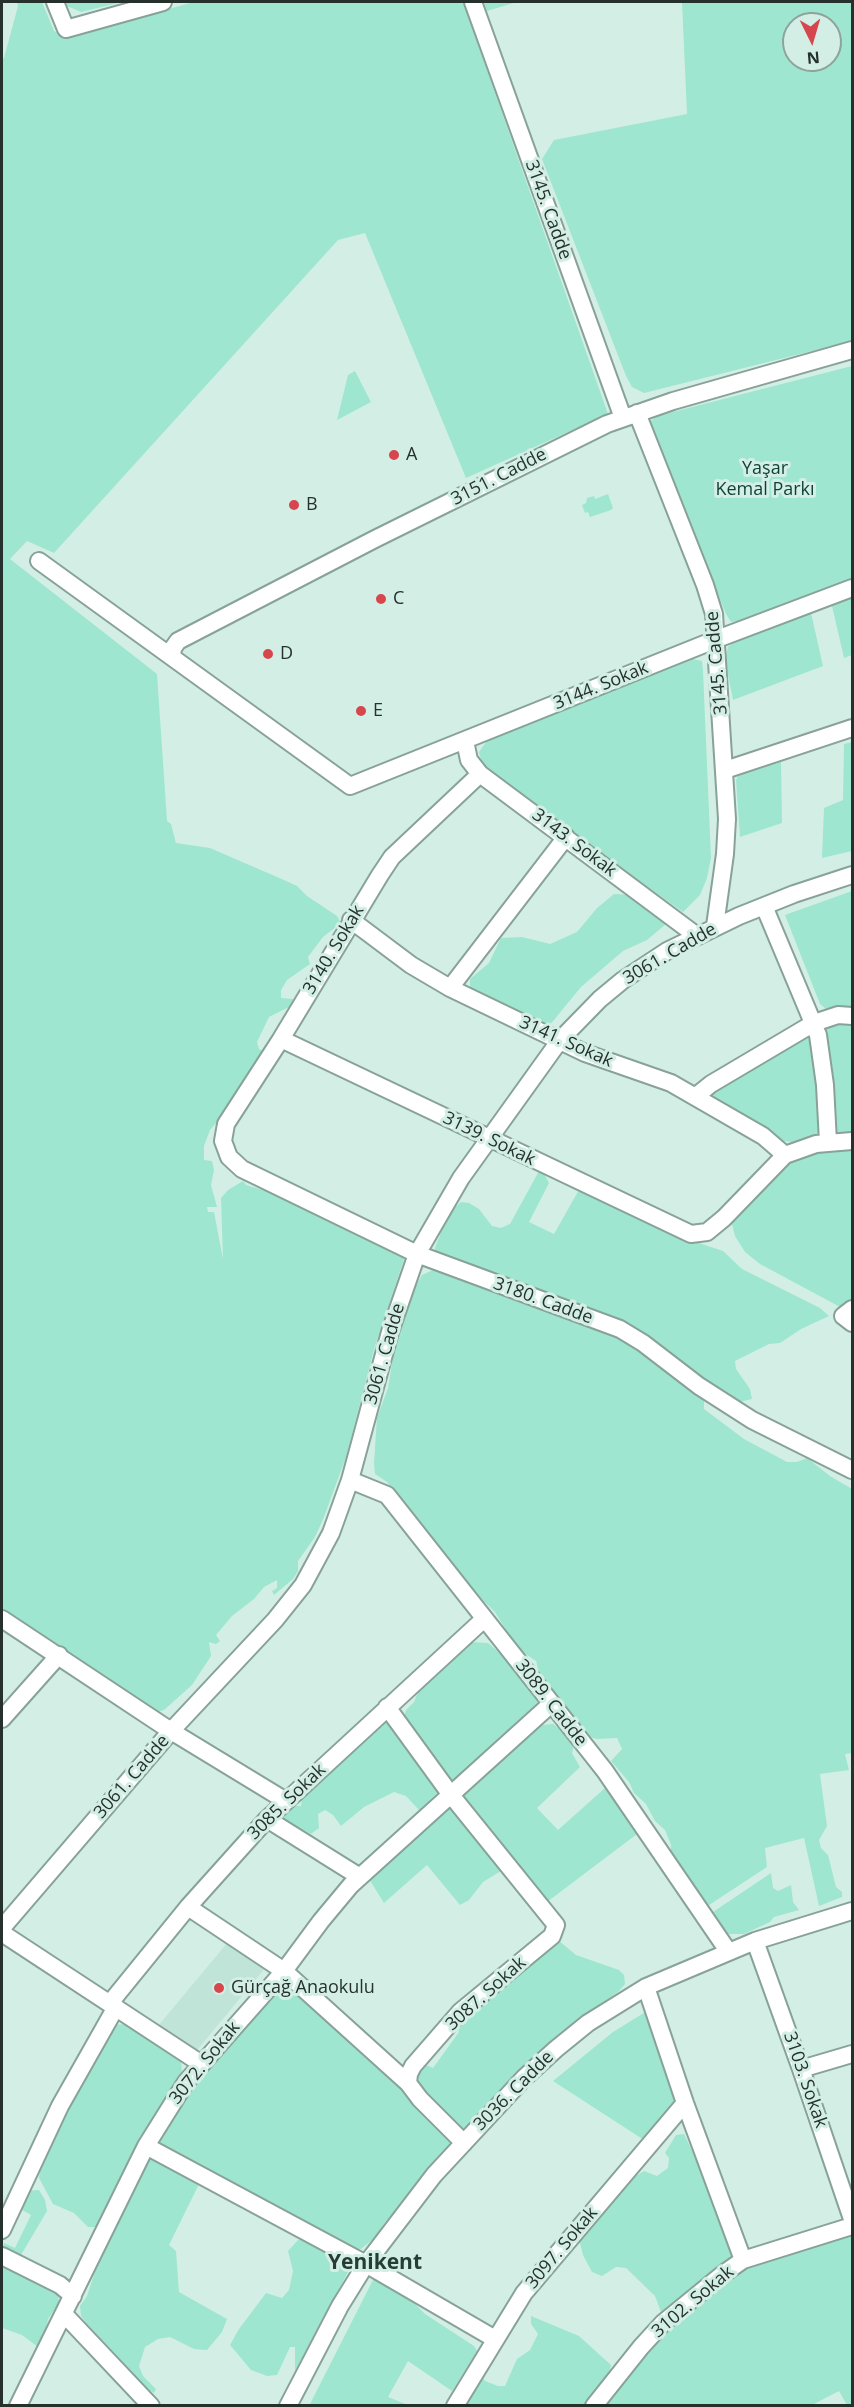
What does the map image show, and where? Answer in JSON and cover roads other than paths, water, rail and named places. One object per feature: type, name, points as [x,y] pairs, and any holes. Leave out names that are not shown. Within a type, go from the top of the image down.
[{"type":"street","points":[[55,2],[66,29],[163,2]]},
{"type":"street","name":"3145. Cadde","points":[[472,2],[630,416],[711,602],[717,639],[725,770],[726,841],[715,926]]},
{"type":"street","name":"3151. Cadde","points":[[172,656],[173,648],[178,641],[572,440],[630,416],[744,380],[852,350]]},
{"type":"street","points":[[39,561],[172,656]]},
{"type":"street","name":"3144. Sokak","points":[[172,656],[350,786],[717,639],[852,588]]},
{"type":"street","points":[[725,770],[852,728]]},
{"type":"street","name":"3143. Sokak","points":[[465,741],[470,760],[480,774],[697,936]]},
{"type":"street","name":"3140. Sokak","points":[[226,1149],[223,1141],[226,1124],[281,1039],[351,920],[393,857],[480,774]]},
{"type":"street","points":[[450,988],[566,837]]},
{"type":"street","name":"3061. Cadde","points":[[2,1928],[171,1731],[275,1620],[303,1584],[331,1533],[350,1480],[390,1332],[417,1254],[445,1204],[560,1040],[578,1020],[622,980],[667,951],[715,926],[802,891],[852,875]]},
{"type":"street","points":[[764,906],[814,1023],[824,1075],[828,1142]]},
{"type":"street","name":"3141. Sokak","points":[[351,920],[411,964],[450,988],[585,1053],[670,1083],[763,1136],[785,1155]]},
{"type":"street","points":[[696,1096],[711,1084],[814,1023],[838,1015],[852,1016]]},
{"type":"street","name":"3139. Sokak","points":[[281,1039],[683,1232],[698,1234],[707,1232],[724,1218],[785,1155]]},
{"type":"street","points":[[785,1155],[802,1147],[828,1142],[852,1141]]},
{"type":"street","name":"3180. Cadde","points":[[226,1149],[229,1157],[242,1169],[417,1254],[620,1329],[643,1342],[699,1386],[752,1420],[852,1470]]},
{"type":"street","name":"3089. Cadde","points":[[350,1480],[387,1495],[605,1772],[728,1951]]},
{"type":"street","points":[[2,1618],[171,1731],[286,1801]]},
{"type":"street","name":"3085. Sokak","points":[[2,2230],[60,2106],[113,2005],[188,1906],[267,1819],[484,1619]]},
{"type":"street","points":[[2,1719],[59,1655]]},
{"type":"street","name":"3072. Sokak","points":[[18,2406],[146,2146],[171,2104],[200,2063],[284,1971],[342,1895],[360,1876],[551,1704]]},
{"type":"street","points":[[387,1707],[451,1795]]},
{"type":"street","name":"3087. Sokak","points":[[408,2083],[413,2066],[460,2012],[552,1936],[556,1929],[554,1921],[451,1795]]},
{"type":"street","points":[[267,1819],[360,1876]]},
{"type":"street","points":[[188,1906],[284,1971],[408,2083],[420,2099],[464,2143]]},
{"type":"street","name":"3036. Cadde","points":[[288,2406],[340,2306],[366,2264],[434,2175],[524,2078],[556,2049],[588,2023],[646,1987],[755,1941],[852,1911]]},
{"type":"street","points":[[2,1933],[200,2063]]},
{"type":"street","name":"3103. Sokak","points":[[755,1941],[852,2219]]},
{"type":"street","points":[[646,1987],[685,2103],[743,2260]]},
{"type":"street","points":[[801,2069],[852,2054]]},
{"type":"street","name":"3097. Sokak","points":[[455,2406],[524,2293],[685,2103]]},
{"type":"street","points":[[146,2146],[366,2264],[495,2339]]},
{"type":"street","name":"3102. Sokak","points":[[594,2406],[663,2323],[743,2260],[852,2226]]},
{"type":"street","points":[[2,2256],[60,2285],[73,2296]]},
{"type":"street","points":[[64,2314],[152,2406]]},
{"type":"place","name":"A","points":[[394,455]]},
{"type":"place","name":"B","points":[[294,505]]},
{"type":"place","name":"C","points":[[381,599]]},
{"type":"place","name":"D","points":[[268,654]]},
{"type":"place","name":"E","points":[[361,711]]},
{"type":"place","name":"Gürçağ Anaokulu","points":[[219,1988]]},
{"type":"district","name":"Yenikent","points":[[375,2263]]},
{"type":"park label","name":"Yaşar Kemal Parkı","points":[[765,479]]}]
